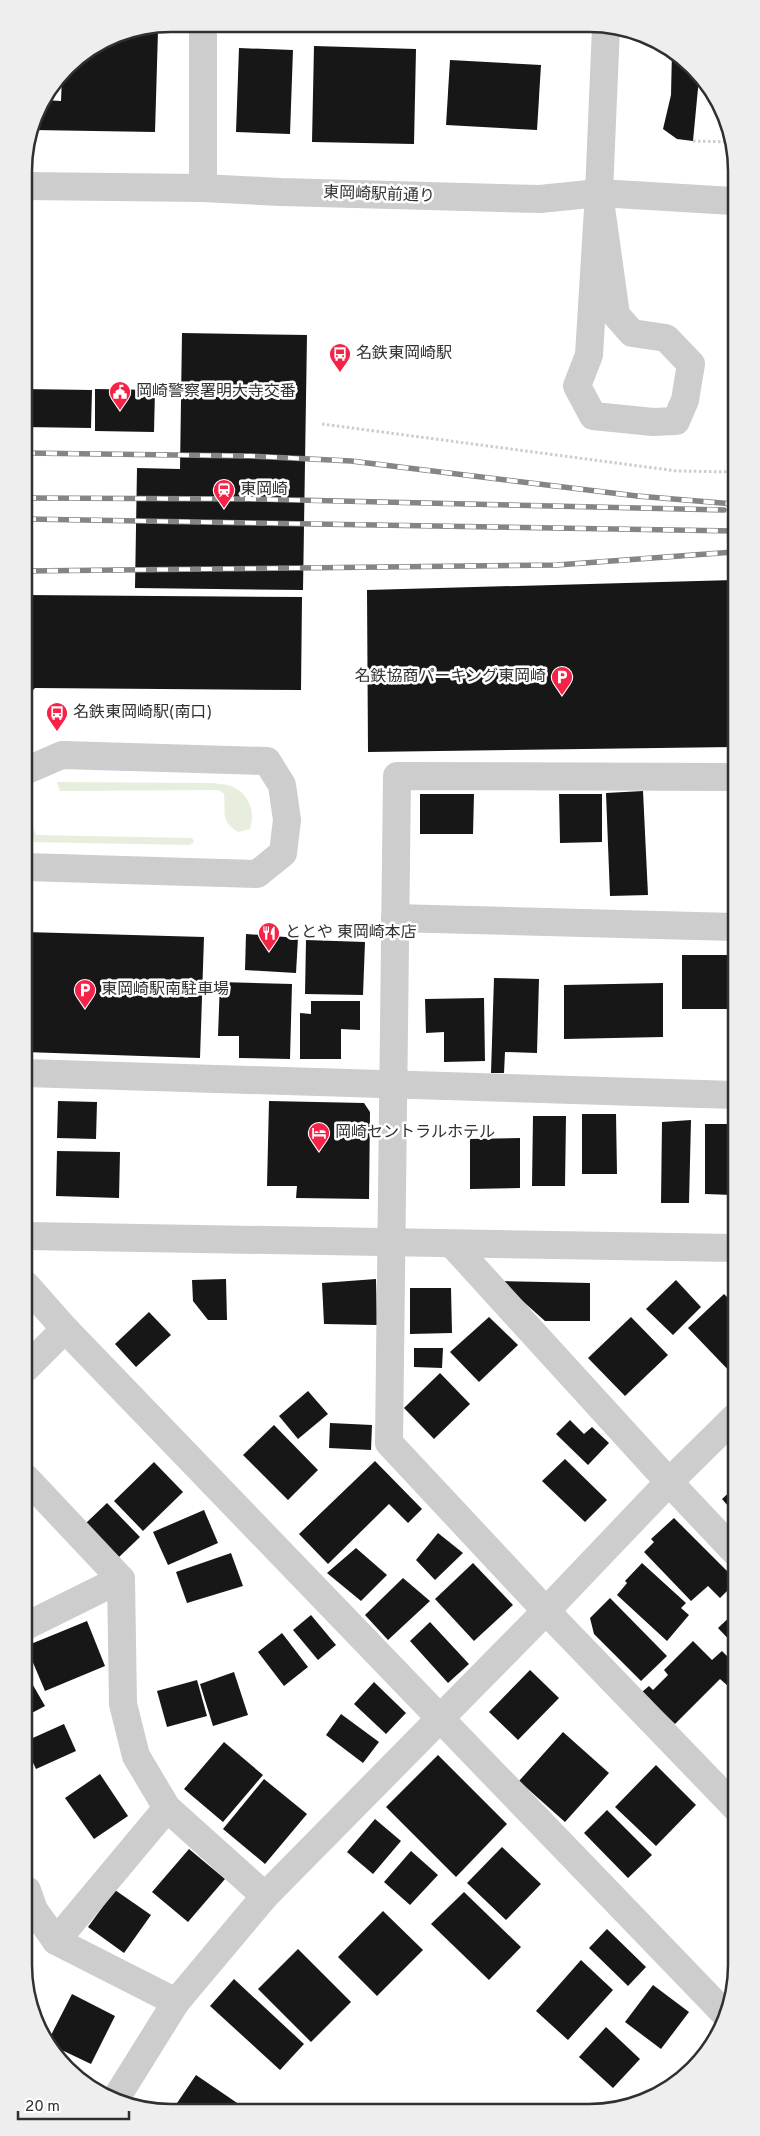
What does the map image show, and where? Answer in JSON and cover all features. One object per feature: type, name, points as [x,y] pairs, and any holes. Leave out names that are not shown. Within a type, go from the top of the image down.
[{"type":"street","points":[[203,33],[203,188]]},
{"type":"street","points":[[599,193],[616,316],[632,333],[666,338],[691,364],[685,400],[676,422],[654,422],[593,416],[577,386],[589,355],[599,193],[606,34]]},
{"type":"street","name":"東岡崎駅前通り","points":[[33,186],[203,188],[540,199],[599,193],[728,201]]},
{"type":"street","points":[[33,768],[62,755],[267,761],[282,785],[287,820],[283,853],[257,874],[33,867]]},
{"type":"street","points":[[727,1799],[546,1611],[389,1443],[397,776],[728,777]]},
{"type":"street","points":[[395,918],[728,928]]},
{"type":"street","points":[[32,1073],[727,1095]]},
{"type":"street","points":[[32,1236],[727,1248]]},
{"type":"street","points":[[452,1244],[727,1544]]},
{"type":"street","points":[[32,1292],[65,1330],[720,2009]]},
{"type":"street","points":[[32,1362],[65,1330]]},
{"type":"street","points":[[119,2093],[176,2002],[265,1896],[727,1425]]},
{"type":"street","points":[[32,1485],[121,1579],[123,1704],[136,1756],[167,1808],[265,1896]]},
{"type":"street","points":[[32,1623],[121,1579]]},
{"type":"street","points":[[56,1941],[167,1808]]},
{"type":"street","points":[[32,1905],[56,1941],[176,2002]]},
{"type":"path","points":[[693,141],[724,142]]},
{"type":"path","points":[[322,424],[677,471],[728,472]]},
{"type":"green space","points":[[57,782],[212,783],[231,786],[247,798],[250,804],[252,823],[250,829],[238,832],[228,824],[225,816],[224,794],[219,790],[60,791]]},
{"type":"green space","points":[[33,825],[36,835],[192,838],[194,842],[190,845],[33,842]]},
{"type":"building","points":[[158,33],[155,132],[39,130],[52,100],[61,101],[62,86],[73,73],[94,56],[118,43],[144,35]]},
{"type":"building","points":[[314,46],[416,49],[414,144],[312,142]]},
{"type":"building","points":[[239,48],[293,50],[290,134],[236,132]]},
{"type":"building","points":[[450,60],[541,65],[537,130],[446,125]]},
{"type":"building","points":[[672,60],[698,86],[693,141],[677,139],[663,129],[671,95]]},
{"type":"building","points":[[182,333],[307,335],[303,590],[135,588],[137,468],[180,469]]},
{"type":"building","points":[[33,389],[92,390],[91,428],[33,427]]},
{"type":"building","points":[[95,389],[155,390],[154,432],[95,431]]},
{"type":"building","points":[[728,580],[728,747],[368,752],[367,590]]},
{"type":"building","points":[[33,595],[302,597],[301,690],[35,688],[33,690]]},
{"type":"building","points":[[643,791],[648,895],[610,896],[606,793]]},
{"type":"building","points":[[420,794],[474,794],[473,834],[420,834]]},
{"type":"building","points":[[559,794],[602,794],[602,842],[560,843]]},
{"type":"building","points":[[33,932],[204,937],[200,1058],[33,1052]]},
{"type":"building","points":[[246,934],[298,938],[296,973],[245,970]]},
{"type":"building","points":[[306,940],[365,942],[363,995],[305,994]]},
{"type":"building","points":[[682,955],[728,955],[728,1009],[682,1009]]},
{"type":"building","points":[[494,978],[539,979],[537,1053],[505,1052],[504,1073],[491,1073]]},
{"type":"building","points":[[220,982],[292,984],[290,1059],[239,1058],[239,1036],[218,1036]]},
{"type":"building","points":[[663,983],[663,1037],[564,1039],[564,985]]},
{"type":"building","points":[[484,998],[485,1061],[444,1062],[444,1032],[426,1033],[425,999]]},
{"type":"building","points":[[311,1001],[360,1001],[360,1030],[341,1029],[341,1059],[300,1059],[300,1013],[311,1014]]},
{"type":"building","points":[[58,1101],[97,1102],[96,1139],[57,1138]]},
{"type":"building","points":[[269,1101],[364,1103],[370,1112],[369,1199],[296,1198],[297,1186],[267,1186]]},
{"type":"building","points":[[582,1114],[616,1114],[617,1174],[582,1174]]},
{"type":"building","points":[[533,1116],[566,1116],[565,1186],[532,1186]]},
{"type":"building","points":[[691,1120],[689,1203],[661,1203],[662,1122]]},
{"type":"building","points":[[705,1124],[727,1124],[727,1195],[705,1194]]},
{"type":"building","points":[[520,1138],[520,1188],[470,1189],[470,1139]]},
{"type":"building","points":[[57,1151],[120,1152],[119,1198],[56,1196]]},
{"type":"building","points":[[226,1279],[227,1320],[208,1320],[193,1301],[192,1280]]},
{"type":"building","points":[[376,1279],[377,1325],[324,1324],[322,1283]]},
{"type":"building","points":[[676,1280],[701,1307],[673,1335],[646,1309]]},
{"type":"building","points":[[500,1281],[590,1283],[590,1321],[545,1321]]},
{"type":"building","points":[[410,1288],[451,1288],[452,1333],[410,1334]]},
{"type":"building","points":[[724,1294],[727,1297],[727,1369],[688,1328]]},
{"type":"building","points":[[149,1312],[171,1335],[136,1367],[115,1344]]},
{"type":"building","points":[[489,1317],[518,1345],[479,1382],[450,1352]]},
{"type":"building","points":[[631,1317],[668,1355],[625,1396],[588,1358]]},
{"type":"building","points":[[414,1348],[443,1348],[442,1368],[414,1367]]},
{"type":"building","points":[[440,1373],[470,1404],[434,1439],[404,1408]]},
{"type":"building","points":[[308,1391],[328,1414],[298,1439],[279,1416]]},
{"type":"building","points":[[570,1420],[584,1434],[592,1427],[609,1443],[588,1465],[556,1434]]},
{"type":"building","points":[[330,1423],[372,1425],[371,1450],[329,1448]]},
{"type":"building","points":[[274,1425],[318,1470],[288,1500],[243,1455]]},
{"type":"building","points":[[565,1459],[607,1500],[585,1522],[542,1481]]},
{"type":"building","points":[[375,1461],[422,1509],[408,1523],[389,1504],[328,1564],[299,1534]]},
{"type":"building","points":[[154,1462],[183,1492],[143,1531],[114,1501]]},
{"type":"building","points":[[727,1494],[727,1505],[722,1499]]},
{"type":"building","points":[[107,1503],[140,1537],[119,1557],[86,1523]]},
{"type":"building","points":[[204,1510],[218,1543],[168,1565],[153,1532]]},
{"type":"building","points":[[674,1518],[727,1571],[727,1591],[720,1598],[708,1586],[691,1601],[644,1552],[654,1542],[651,1539]]},
{"type":"building","points":[[438,1533],[463,1553],[435,1580],[416,1560]]},
{"type":"building","points":[[356,1548],[387,1575],[361,1601],[327,1573]]},
{"type":"building","points":[[231,1553],[243,1586],[187,1603],[176,1572]]},
{"type":"building","points":[[473,1563],[513,1605],[474,1641],[435,1599]]},
{"type":"building","points":[[642,1563],[686,1603],[681,1608],[689,1615],[667,1641],[617,1595],[627,1583],[625,1581]]},
{"type":"building","points":[[403,1578],[430,1601],[388,1640],[365,1615]]},
{"type":"building","points":[[610,1598],[667,1656],[641,1681],[594,1634],[590,1618]]},
{"type":"building","points":[[311,1615],[336,1645],[318,1660],[293,1630]]},
{"type":"building","points":[[727,1619],[727,1638],[718,1628]]},
{"type":"building","points":[[87,1621],[105,1666],[45,1691],[32,1661],[32,1643]]},
{"type":"building","points":[[430,1622],[469,1664],[448,1683],[410,1641]]},
{"type":"building","points":[[282,1633],[308,1667],[284,1686],[258,1652]]},
{"type":"building","points":[[693,1641],[712,1660],[722,1651],[727,1656],[727,1685],[720,1679],[675,1724],[642,1692],[649,1686],[653,1690],[668,1675],[664,1670]]},
{"type":"building","points":[[530,1670],[559,1698],[518,1740],[489,1712]]},
{"type":"building","points":[[234,1672],[248,1715],[213,1726],[200,1684]]},
{"type":"building","points":[[197,1680],[207,1716],[167,1727],[157,1691]]},
{"type":"building","points":[[374,1682],[406,1713],[386,1734],[354,1704]]},
{"type":"building","points":[[32,1684],[45,1706],[32,1713]]},
{"type":"building","points":[[341,1714],[379,1742],[363,1763],[326,1735]]},
{"type":"building","points":[[64,1724],[76,1751],[36,1769],[32,1761],[32,1738]]},
{"type":"building","points":[[563,1732],[609,1773],[565,1822],[519,1781]]},
{"type":"building","points":[[224,1742],[263,1775],[223,1822],[184,1789]]},
{"type":"building","points":[[438,1755],[507,1824],[456,1877],[386,1807]]},
{"type":"building","points":[[656,1765],[696,1805],[656,1846],[615,1807]]},
{"type":"building","points":[[100,1774],[128,1816],[94,1839],[65,1798]]},
{"type":"building","points":[[264,1779],[307,1814],[265,1864],[223,1829]]},
{"type":"building","points":[[607,1810],[652,1855],[628,1878],[584,1833]]},
{"type":"building","points":[[375,1819],[401,1841],[373,1874],[347,1852]]},
{"type":"building","points":[[502,1847],[541,1884],[506,1920],[467,1883]]},
{"type":"building","points":[[189,1849],[225,1879],[188,1922],[152,1892]]},
{"type":"building","points":[[411,1851],[438,1875],[410,1905],[384,1882]]},
{"type":"building","points":[[115,1890],[151,1915],[124,1953],[88,1927]]},
{"type":"building","points":[[464,1892],[521,1947],[489,1980],[431,1924]]},
{"type":"building","points":[[383,1911],[423,1950],[377,1996],[338,1957]]},
{"type":"building","points":[[607,1929],[646,1967],[628,1986],[589,1948]]},
{"type":"building","points":[[298,1949],[351,2002],[311,2042],[258,1989]]},
{"type":"building","points":[[581,1960],[613,1990],[568,2040],[536,2011]]},
{"type":"building","points":[[234,1979],[304,2044],[280,2070],[210,2006]]},
{"type":"building","points":[[653,1985],[689,2012],[661,2049],[625,2022]]},
{"type":"building","points":[[72,1994],[115,2016],[91,2064],[62,2050],[52,2034]]},
{"type":"building","points":[[606,2027],[640,2059],[613,2088],[579,2057]]},
{"type":"building","points":[[196,2075],[239,2104],[176,2104]]},
{"type":"railway","points":[[33,453],[251,456],[351,461],[637,496],[728,503]]},
{"type":"railway","points":[[33,498],[250,499],[724,510]]},
{"type":"railway","points":[[33,519],[728,531]]},
{"type":"railway","points":[[33,571],[557,565],[728,552]]},
{"type":"place","name":"名鉄東岡崎駅","points":[[340,373]]},
{"type":"place","name":"岡崎警察署明大寺交番","points":[[120,411]]},
{"type":"place","name":"東岡崎","points":[[224,509]]},
{"type":"place","name":"名鉄協商パーキング東岡崎","points":[[562,696]]},
{"type":"place","name":"名鉄東岡崎駅(南口)","points":[[57,732]]},
{"type":"place","name":"ととや 東岡崎本店","points":[[269,952]]},
{"type":"place","name":"東岡崎駅南駐車場","points":[[85,1009]]},
{"type":"place","name":"岡崎セントラルホテル","points":[[319,1152]]}]
